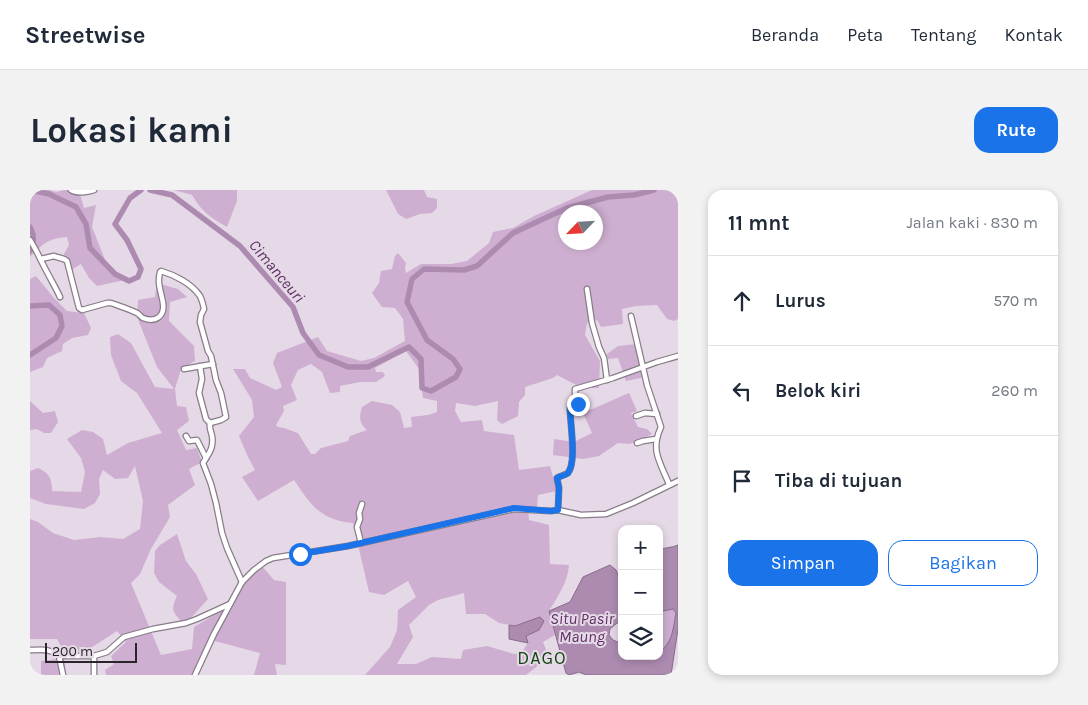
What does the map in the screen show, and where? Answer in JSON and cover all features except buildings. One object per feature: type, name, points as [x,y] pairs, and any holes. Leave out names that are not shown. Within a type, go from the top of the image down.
[{"type":"street","points":[[71,190],[74,192],[94,190]]},
{"type":"street","points":[[30,240],[38,251],[60,297]]},
{"type":"street","points":[[41,260],[54,256],[67,261],[79,308],[82,310],[111,303],[137,313],[144,318],[155,319],[162,314],[164,307],[158,283],[160,272],[162,271],[186,283],[199,294],[204,308],[200,322],[221,393],[226,417],[210,423]]},
{"type":"street","points":[[587,288],[592,324],[604,358],[606,380]]},
{"type":"street","points":[[631,316],[647,385],[661,427],[656,439],[657,456],[669,484]]},
{"type":"street","points":[[558,510],[559,488],[557,478],[569,471],[573,456],[570,408],[578,404],[575,397],[576,389],[678,356]]},
{"type":"street","points":[[184,369],[213,364]]},
{"type":"street","points":[[200,366],[202,379],[199,392],[206,419],[210,423]]},
{"type":"street","points":[[636,416],[646,413],[657,414]]},
{"type":"street","points":[[210,423],[212,450],[203,463],[211,484],[222,533],[242,582]]},
{"type":"street","points":[[186,436],[189,441],[197,440],[206,458]]},
{"type":"street","points":[[637,443],[656,439]]},
{"type":"street","points":[[195,675],[214,634],[242,582],[266,561],[274,558],[348,546],[514,508],[558,510],[581,515],[606,514],[678,481]]},
{"type":"street","points":[[361,543],[357,527],[362,504]]},
{"type":"street","points":[[30,650],[47,650],[59,656],[94,656],[108,652],[124,637],[186,623],[231,604]]},
{"type":"street","points":[[59,656],[63,675]]},
{"type":"street","points":[[94,656],[94,675]]},
{"type":"shaded area","points":[[30,190],[50,190],[56,192],[80,190],[84,208],[96,205],[92,227],[106,262],[125,280],[97,286],[89,278],[81,264],[71,270],[63,256],[69,245],[67,237],[46,242],[30,257]]},
{"type":"shaded area","points":[[174,190],[237,190],[237,201],[227,227],[207,214],[192,195]]},
{"type":"shaded area","points":[[386,190],[424,190],[427,197],[437,199],[437,208],[432,213],[420,214],[406,219],[398,214]]},
{"type":"shaded area","points":[[592,190],[678,190],[678,319],[674,321],[667,319],[657,305],[622,309],[623,324],[601,327],[597,320],[587,323],[585,335],[600,361],[599,388],[582,388],[557,375],[525,387],[525,395],[519,402],[518,416],[502,424],[497,420],[498,401],[475,406],[456,403],[455,411],[461,422],[482,420],[484,431],[514,435],[519,470],[550,466],[557,491],[538,495],[537,509],[528,510],[529,520],[549,525],[550,564],[569,565],[565,583],[549,611],[555,635],[543,642],[549,657],[526,675],[365,675],[390,647],[397,630],[398,610],[416,597],[408,581],[384,595],[369,592],[353,523],[332,519],[324,515],[311,504],[294,480],[258,501],[242,477],[255,470],[239,436],[254,417],[252,400],[233,369],[245,369],[250,378],[276,390],[282,387],[273,363],[277,353],[318,337],[327,351],[361,361],[374,358],[405,341],[403,319],[395,308],[382,307],[372,293],[379,283],[381,271],[392,269],[395,256],[398,253],[406,263],[406,273],[421,264],[451,264],[467,261],[489,243],[493,232],[513,228],[558,205],[558,250],[603,250],[603,205],[559,205]],"holes":[[[406,351],[419,369],[423,398],[437,401],[437,412],[411,417],[412,427],[404,428],[400,412],[392,405],[372,401],[362,407],[360,414],[360,420],[367,430],[350,436],[348,441],[321,448],[315,454],[311,454],[298,433],[276,425],[284,411],[283,406],[297,400],[291,385],[298,370],[311,364],[322,372],[330,393],[340,392],[340,386],[360,382],[376,382],[385,376],[383,372],[376,372],[375,368]],[[464,593],[466,614],[485,614],[499,623],[515,626],[540,617],[539,630],[526,636],[528,643],[521,653],[514,654],[487,646],[463,650],[461,659],[432,657],[416,664],[397,664],[413,637],[409,625],[429,605],[438,600]]]},
{"type":"shaded area","points":[[36,276],[67,311],[84,313],[91,328],[88,335],[72,338],[63,344],[62,351],[47,358],[43,367],[30,372],[30,279]]},
{"type":"shaded area","points":[[157,283],[178,289],[187,297],[170,302],[169,321],[194,346],[195,361],[181,369],[175,389],[177,406],[186,407],[189,421],[177,430],[186,450],[197,448],[202,462],[189,469],[195,485],[168,505],[170,517],[151,549],[140,574],[131,583],[161,655],[192,649],[194,627],[228,607],[241,584],[261,565],[274,580],[286,582],[286,665],[275,664],[277,675],[254,675],[260,653],[211,640],[197,675],[106,675],[105,670],[114,664],[111,656],[126,642],[117,631],[86,651],[64,652],[57,639],[30,639],[30,519],[38,522],[53,533],[74,540],[100,537],[123,539],[140,529],[143,501],[135,466],[128,478],[115,479],[103,470],[99,479],[100,494],[95,503],[84,509],[46,504],[30,498],[30,471],[38,468],[45,472],[50,479],[52,491],[81,492],[85,472],[81,458],[67,439],[82,430],[93,432],[103,439],[107,455],[128,443],[162,433],[137,393],[121,381],[111,355],[110,337],[118,334],[131,343],[155,387],[174,389],[157,367],[137,317],[138,300],[155,297]]},
{"type":"shaded area","points":[[637,344],[644,361],[645,377],[626,381],[618,358],[608,359],[607,354],[618,346]]},
{"type":"shaded area","points":[[629,393],[637,411],[631,413],[638,427],[647,429],[652,434],[630,444],[618,443],[599,456],[583,459],[553,455],[554,439],[574,442],[592,433],[583,413]]},
{"type":"shaded area","points":[[30,401],[43,413],[55,411],[58,422],[51,433],[44,433],[37,429],[30,430]]},
{"type":"shaded area","points":[[177,534],[186,561],[196,574],[208,599],[189,620],[181,621],[173,610],[177,596],[159,582],[154,573],[155,551],[160,545]]},
{"type":"shaded area","points":[[673,609],[676,613],[672,635],[668,644],[663,649],[663,615],[663,611]]},
{"type":"shaded area","points":[[64,658],[66,673],[41,675],[41,661]]},
{"type":"water","name":"Situ Pasir Maung","points":[[678,545],[678,629],[671,675],[586,675],[579,672],[569,675],[566,673],[549,611],[570,602],[583,577],[610,565],[616,570],[618,575],[618,623],[610,629],[609,635],[618,642],[618,660],[663,660],[663,649],[670,640],[676,613],[673,609],[663,611],[663,548]]},
{"type":"water","points":[[540,617],[544,621],[539,630],[526,636],[528,643],[509,639],[509,625],[515,626]]},
{"type":"waterway","name":"Cimanceuri","points":[[31,190],[49,194],[76,207],[86,224],[90,248],[115,274],[129,281],[138,277],[141,269],[127,240],[115,224],[130,198],[141,190]]},
{"type":"waterway","name":"Cimanceuri","points":[[150,190],[172,195],[240,246],[293,307],[303,333],[319,355],[348,367],[368,367],[409,347],[421,359],[422,388],[431,391],[456,377],[460,369],[453,359],[427,340],[407,302],[412,279],[424,269],[464,270],[477,266],[513,233],[567,208],[608,197],[634,195],[654,190]]},
{"type":"waterway","name":"Cimanceuri","points":[[30,227],[33,233],[30,251]]},
{"type":"waterway","name":"Cimanceuri","points":[[30,306],[49,305],[60,315],[62,326],[56,338],[30,355]]},
{"type":"district","name":"DAGO","points":[[542,658]]},
{"type":"route","points":[[300,554],[348,546],[514,508],[558,510],[559,488],[557,478],[569,471],[573,456],[570,408],[578,404]]}]
